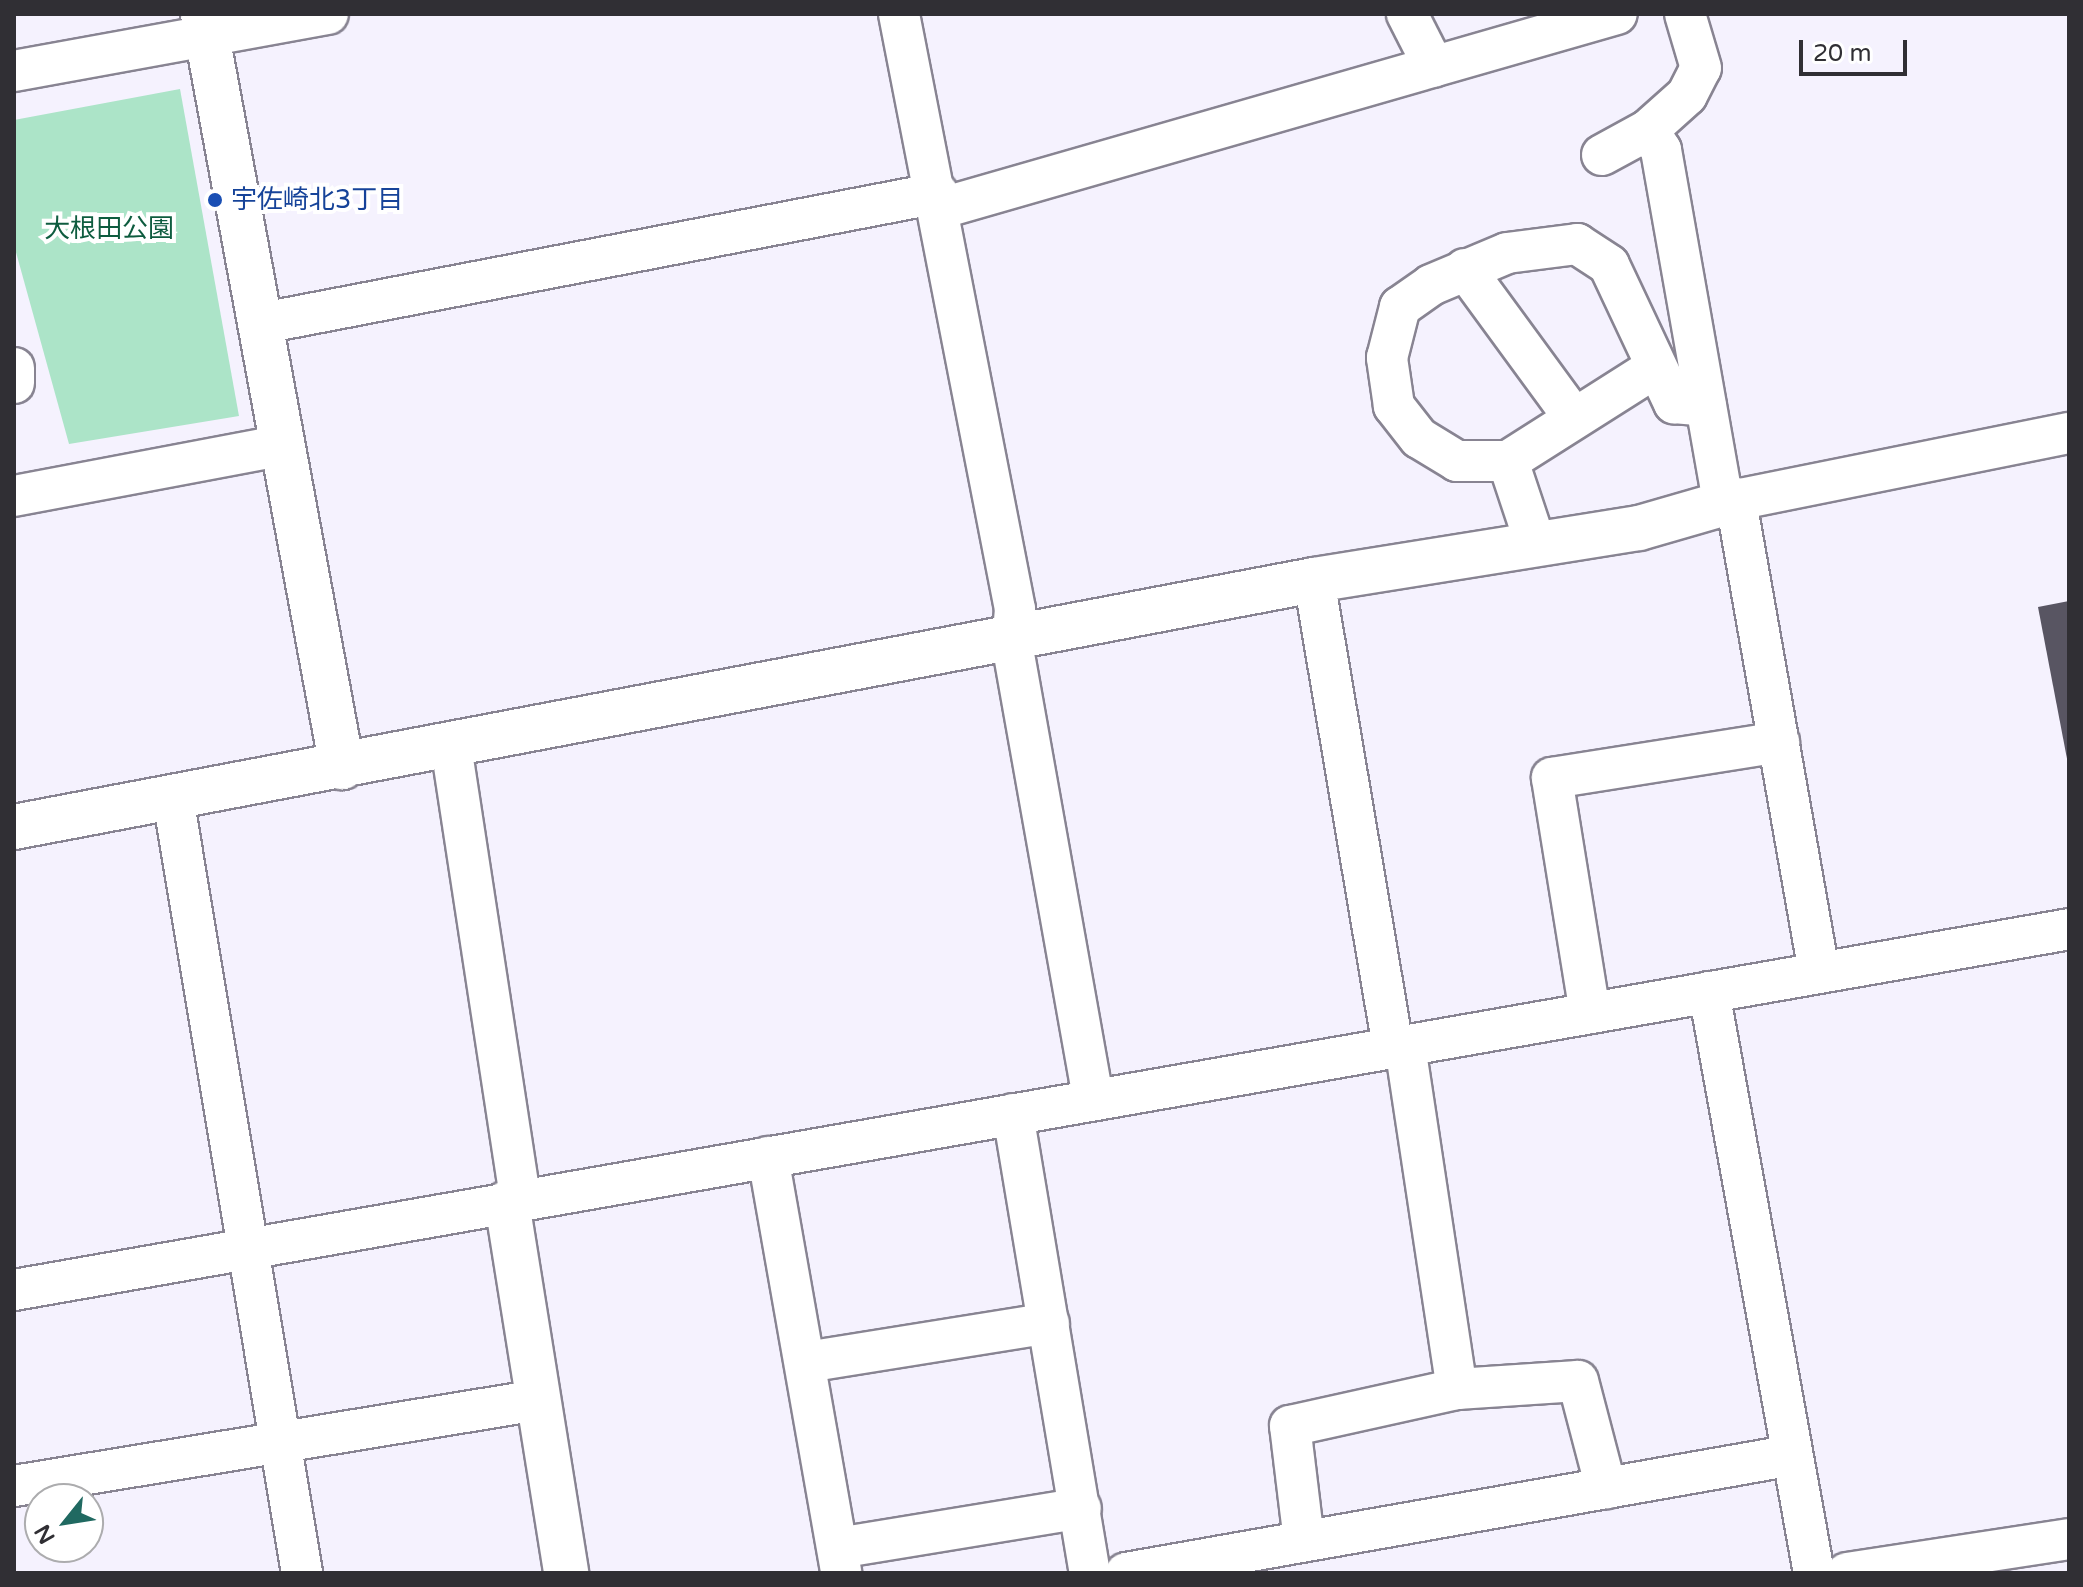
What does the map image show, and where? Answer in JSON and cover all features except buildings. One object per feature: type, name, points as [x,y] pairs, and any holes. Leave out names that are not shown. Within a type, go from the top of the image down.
[{"type":"street","points":[[14,71],[205,25],[328,14]]},
{"type":"street","points":[[899,14],[940,200],[1015,609],[1012,643],[1093,1100]]},
{"type":"street","points":[[1407,14],[1434,67]]},
{"type":"street","points":[[263,323],[940,200],[1434,67],[1510,29],[1617,14]]},
{"type":"street","points":[[1602,155],[1648,130],[1687,95],[1701,68],[1685,14]]},
{"type":"street","points":[[205,25],[263,323],[342,767]]},
{"type":"street","points":[[1648,130],[1661,150],[1706,406],[1779,742],[1819,972]]},
{"type":"street","points":[[1653,369],[1508,461],[1457,461],[1419,438],[1394,406],[1387,358],[1400,307],[1465,269],[1507,253],[1577,244],[1609,265],[1649,339],[1653,369],[1674,403],[1706,406]]},
{"type":"street","points":[[1465,269],[1574,418]]},
{"type":"street","points":[[14,368],[14,383]]},
{"type":"street","points":[[14,827],[1012,643],[1314,580],[1639,528],[1729,501],[2069,433]]},
{"type":"street","points":[[14,496],[284,445]]},
{"type":"street","points":[[1508,461],[1536,545]]},
{"type":"street","points":[[1314,580],[1399,1047],[1457,1389]]},
{"type":"street","points":[[1590,1013],[1552,778],[1779,742]]},
{"type":"street","points":[[451,746],[538,1400],[566,1573]]},
{"type":"street","points":[[173,798],[302,1573]]},
{"type":"street","points":[[14,1290],[2069,929]]},
{"type":"street","points":[[1709,992],[1814,1573]]},
{"type":"street","points":[[1013,1114],[1090,1573]]},
{"type":"street","points":[[768,1157],[840,1561],[1081,1508]]},
{"type":"street","points":[[806,1362],[1049,1323]]},
{"type":"street","points":[[1304,1541],[1290,1426],[1457,1389],[1578,1381],[1606,1488]]},
{"type":"street","points":[[14,1486],[538,1400]]},
{"type":"street","points":[[1126,1573],[1793,1455]]},
{"type":"street","points":[[1847,1573],[2069,1539]]},
{"type":"green space","name":"大根田公園","points":[[180,89],[239,416],[69,444],[14,245],[14,120]]},
{"type":"place","name":"宇佐崎北3丁目","points":[[215,200]]}]
